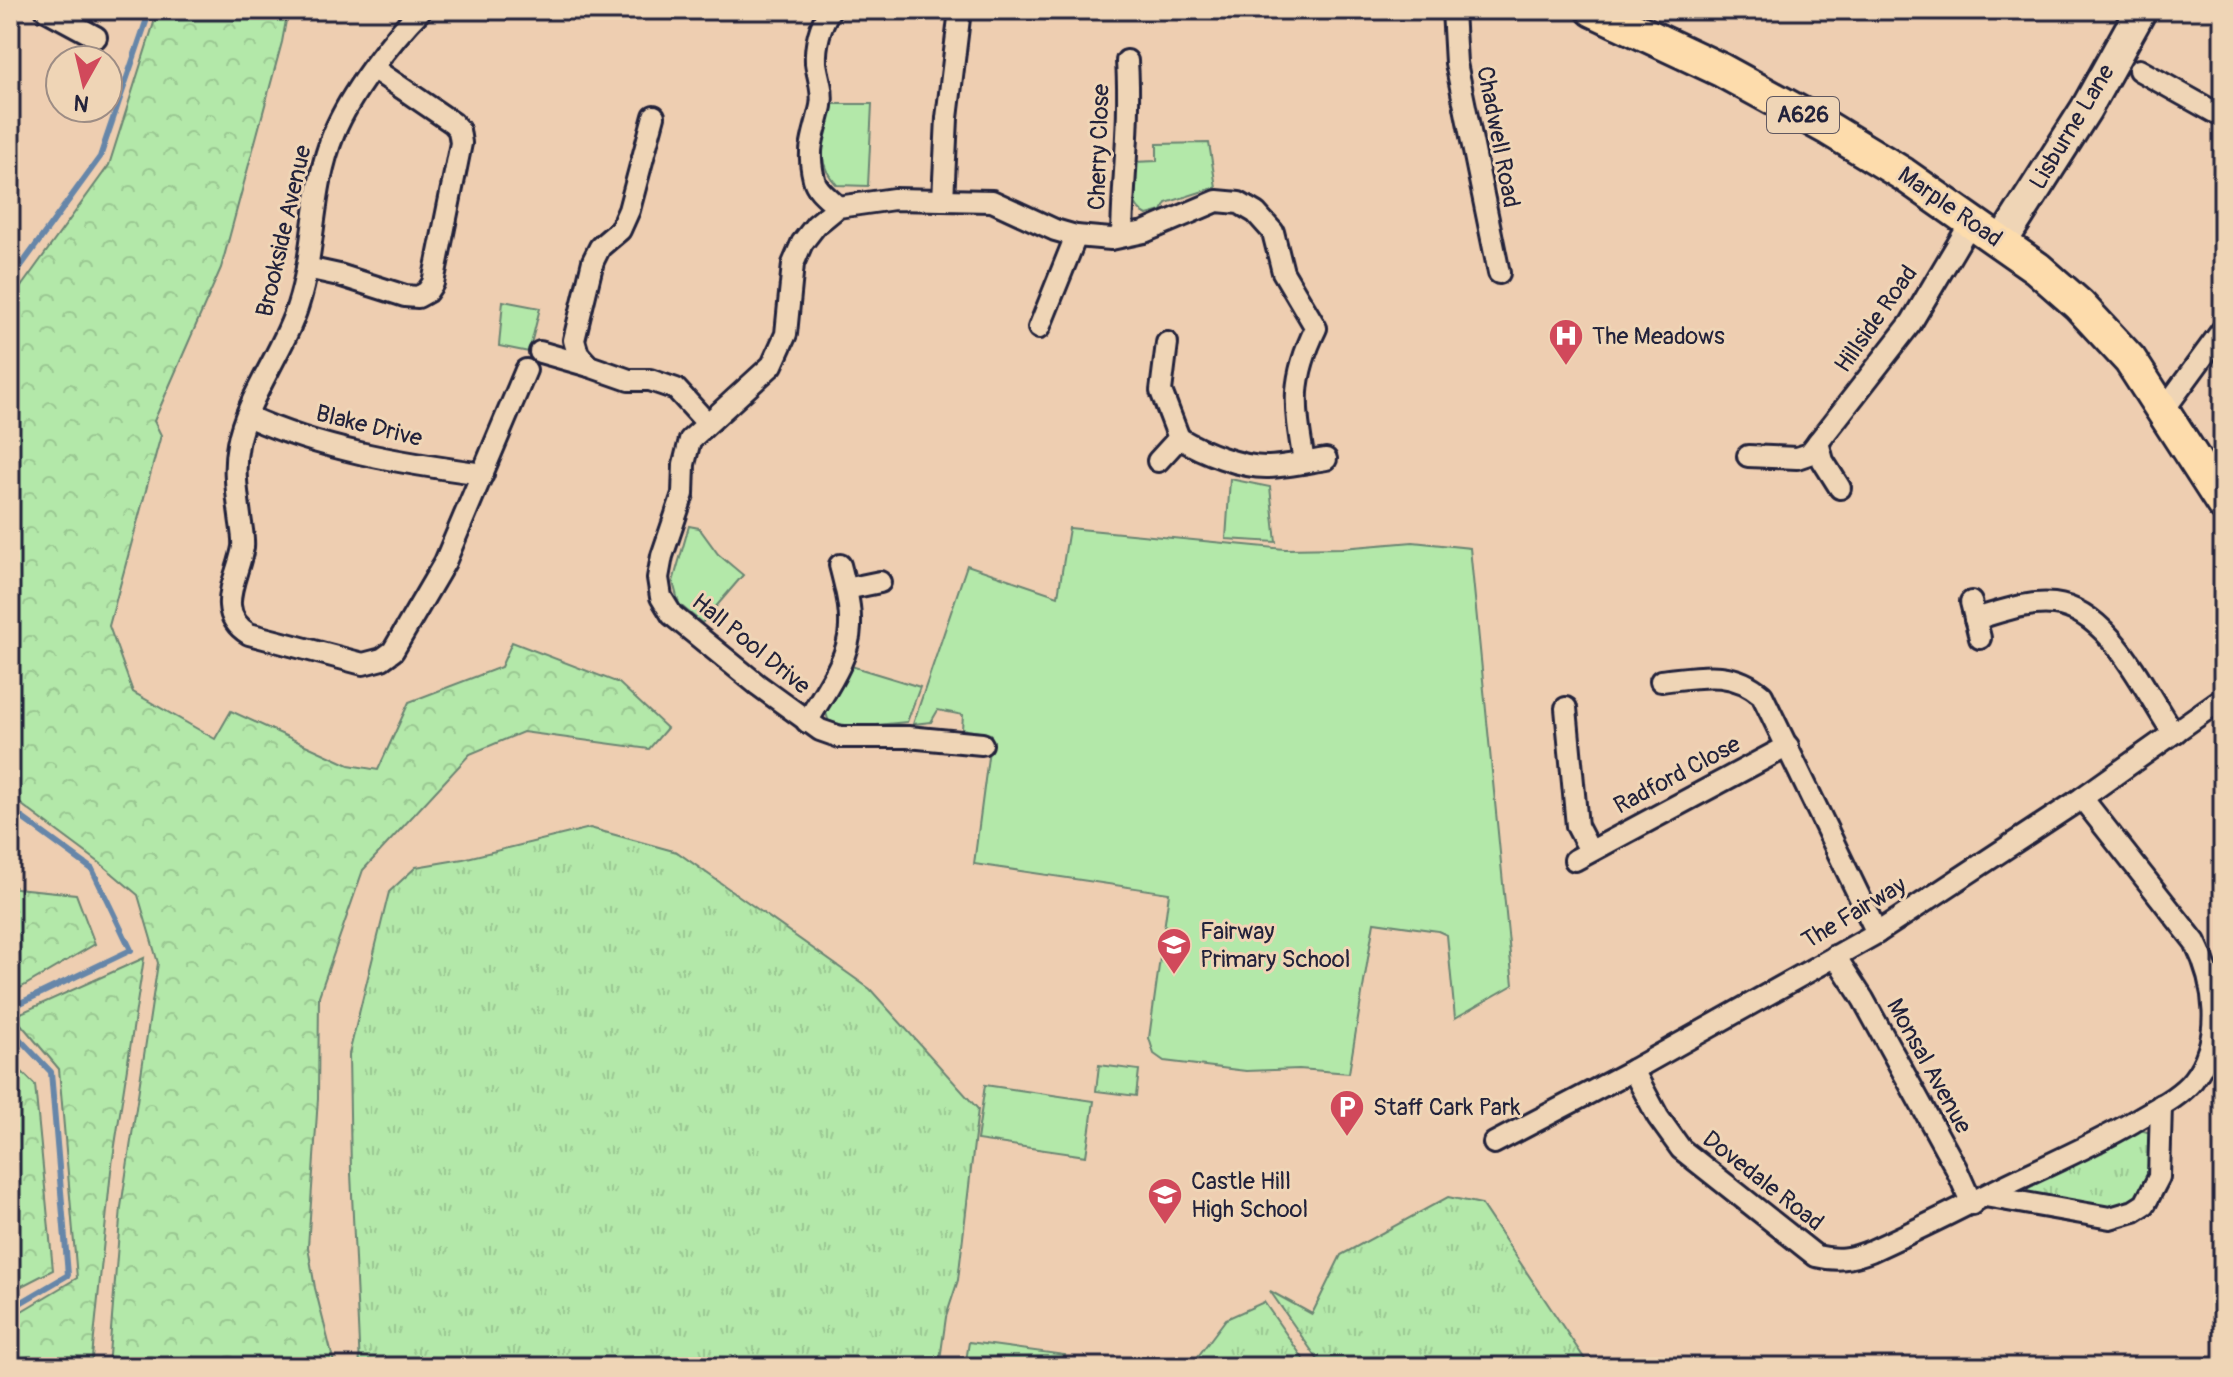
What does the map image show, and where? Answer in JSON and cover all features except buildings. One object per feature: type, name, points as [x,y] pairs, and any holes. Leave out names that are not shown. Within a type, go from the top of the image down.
[{"type":"main road","name":"Marple Road","points":[[1593,10],[1721,70],[1829,129],[1903,174],[2037,268],[2079,305],[2130,360],[2223,504]]},
{"type":"street","points":[[46,10],[96,37]]},
{"type":"street","name":"Brookside Avenue","points":[[421,10],[352,96],[333,135],[318,182],[307,268],[298,306],[279,354],[247,416],[238,443],[235,473],[243,544],[229,601],[238,627],[249,634],[363,664],[382,659],[393,651],[445,562],[526,370]]},
{"type":"street","points":[[830,10],[819,32],[816,62],[822,105],[810,154],[814,184],[838,207],[894,199],[992,201],[1055,230],[1076,236],[1111,239],[1144,232],[1217,201],[1239,203],[1256,213],[1273,232],[1283,272],[1316,328],[1304,351],[1297,377],[1296,409],[1304,462]]},
{"type":"street","points":[[943,200],[947,118],[960,10]]},
{"type":"street","name":"Chadwell Road","points":[[1453,10],[1456,63],[1499,273]]},
{"type":"street","name":"Lisburne Lane","points":[[2001,243],[2086,109],[2141,10]]},
{"type":"street","name":"Cherry Close","points":[[1122,236],[1123,172],[1130,109],[1127,61]]},
{"type":"street","points":[[307,268],[405,296],[418,297],[427,292],[433,283],[461,143],[459,130],[374,69]]},
{"type":"street","points":[[2139,70],[2223,117]]},
{"type":"street","points":[[589,366],[578,354],[574,340],[593,261],[600,247],[620,230],[629,210],[654,116]]},
{"type":"street","name":"Hall Pool Drive","points":[[838,207],[816,225],[802,243],[793,264],[786,334],[772,365],[690,440],[684,464],[683,494],[662,556],[658,578],[661,597],[672,615],[807,722],[840,737],[921,737],[982,744]]},
{"type":"street","name":"Hillside Road","points":[[1748,456],[1797,458],[1809,454],[1911,323],[1971,222]]},
{"type":"street","points":[[1039,328],[1076,236]]},
{"type":"street","points":[[2163,411],[2223,329]]},
{"type":"street","points":[[1167,343],[1161,391],[1179,438],[1198,450],[1251,465],[1268,467],[1326,459]]},
{"type":"street","points":[[540,352],[629,380],[650,380],[676,389],[707,423]]},
{"type":"street","name":"Blake Drive","points":[[247,416],[269,426],[365,455],[483,474]]},
{"type":"street","points":[[1158,461],[1179,438]]},
{"type":"street","points":[[1818,442],[1823,461],[1840,488]]},
{"type":"street","points":[[807,722],[841,664],[851,628],[840,565]]},
{"type":"street","points":[[846,589],[880,582]]},
{"type":"street","points":[[1975,619],[2032,605],[2053,604],[2069,607],[2084,615],[2108,634],[2168,725],[2176,732]]},
{"type":"street","points":[[1661,681],[1691,670],[1723,675],[1751,686],[1762,695],[1877,933]]},
{"type":"street","name":"The Fairway","points":[[1494,1143],[1633,1070],[1877,933],[2082,798],[2223,698]]},
{"type":"street","name":"Radford Close","points":[[1566,708],[1562,732],[1583,855],[1788,746]]},
{"type":"street","name":"Dovedale Road","points":[[1633,1070],[1658,1117],[1681,1149],[1816,1256],[1834,1260],[1853,1258],[2089,1148],[2161,1105],[2192,1082],[2206,1059],[2214,1012],[2205,962],[2195,942],[2082,798]]},
{"type":"street","name":"Monsal Avenue","points":[[1835,956],[1863,999],[1956,1168],[1978,1200]]},
{"type":"street","points":[[1978,1200],[2110,1218],[2134,1211],[2145,1204],[2159,1177],[2161,1105]]},
{"type":"green space","points":[[158,10],[288,10],[221,268],[154,421],[161,435],[109,626],[133,692],[215,739],[231,711],[349,765],[378,770],[409,702],[501,667],[512,642],[619,683],[667,728],[649,749],[523,732],[470,754],[363,870],[319,996],[318,1098],[308,1247],[335,1367],[108,1367],[121,1207],[158,963],[138,895],[10,796],[10,302],[109,165]]},
{"type":"green space","points":[[833,104],[872,104],[868,186],[837,185],[829,176],[823,147]]},
{"type":"green space","points":[[1209,143],[1216,187],[1166,203],[1162,211],[1147,215],[1141,211],[1132,192],[1133,162],[1157,161],[1157,144]]},
{"type":"green space","points":[[503,301],[540,308],[529,352],[499,346]]},
{"type":"green space","points":[[1230,479],[1270,487],[1276,542],[1226,539]]},
{"type":"green space","points":[[689,526],[699,528],[718,554],[743,575],[702,623],[679,604],[673,582]]},
{"type":"green space","points":[[1069,528],[1285,549],[1413,542],[1470,548],[1513,985],[1455,1018],[1447,935],[1374,922],[1349,1073],[1299,1069],[1246,1071],[1164,1061],[1154,1054],[1149,1038],[1169,893],[974,864],[991,734],[962,729],[963,715],[938,710],[931,722],[913,724],[967,565],[1058,596]]},
{"type":"green space","points":[[851,666],[920,687],[907,722],[856,727],[829,722],[825,710]]},
{"type":"green space","points":[[590,828],[677,852],[870,989],[978,1109],[958,1280],[946,1317],[939,1367],[360,1367],[349,1054],[389,892],[416,867],[463,859]]},
{"type":"green space","points":[[10,884],[16,888],[76,894],[95,944],[10,994]]},
{"type":"green space","points":[[144,958],[111,1171],[91,1367],[10,1367],[10,1318],[77,1278],[59,1069],[14,1016]]},
{"type":"green space","points":[[10,1060],[35,1085],[53,1270],[10,1292]]},
{"type":"green space","points":[[1099,1065],[1139,1070],[1136,1096],[1096,1091]]},
{"type":"green space","points":[[985,1085],[1094,1101],[1086,1156],[977,1140]]},
{"type":"green space","points":[[2136,1129],[2155,1134],[2155,1171],[2141,1197],[2116,1210],[2027,1198],[2028,1184]]},
{"type":"green space","points":[[1448,1197],[1481,1204],[1590,1367],[1323,1367],[1270,1291],[1312,1314],[1341,1255]]},
{"type":"green space","points":[[1264,1302],[1309,1367],[1190,1367],[1226,1319]]},
{"type":"green space","points":[[969,1342],[1065,1355],[1063,1367],[965,1367]]},
{"type":"waterway","points":[[10,281],[100,157],[150,10]]},
{"type":"waterway","points":[[10,809],[92,869],[131,950],[10,1008]]},
{"type":"waterway","points":[[10,1029],[51,1072],[68,1275],[10,1309]]},
{"type":"place","name":"The Meadows","points":[[1566,367]]},
{"type":"place","name":"Fairway Primary School","points":[[1174,976]]},
{"type":"place","name":"Staff Cark Park","points":[[1347,1138]]},
{"type":"place","name":"Castle Hill High School","points":[[1165,1226]]}]
